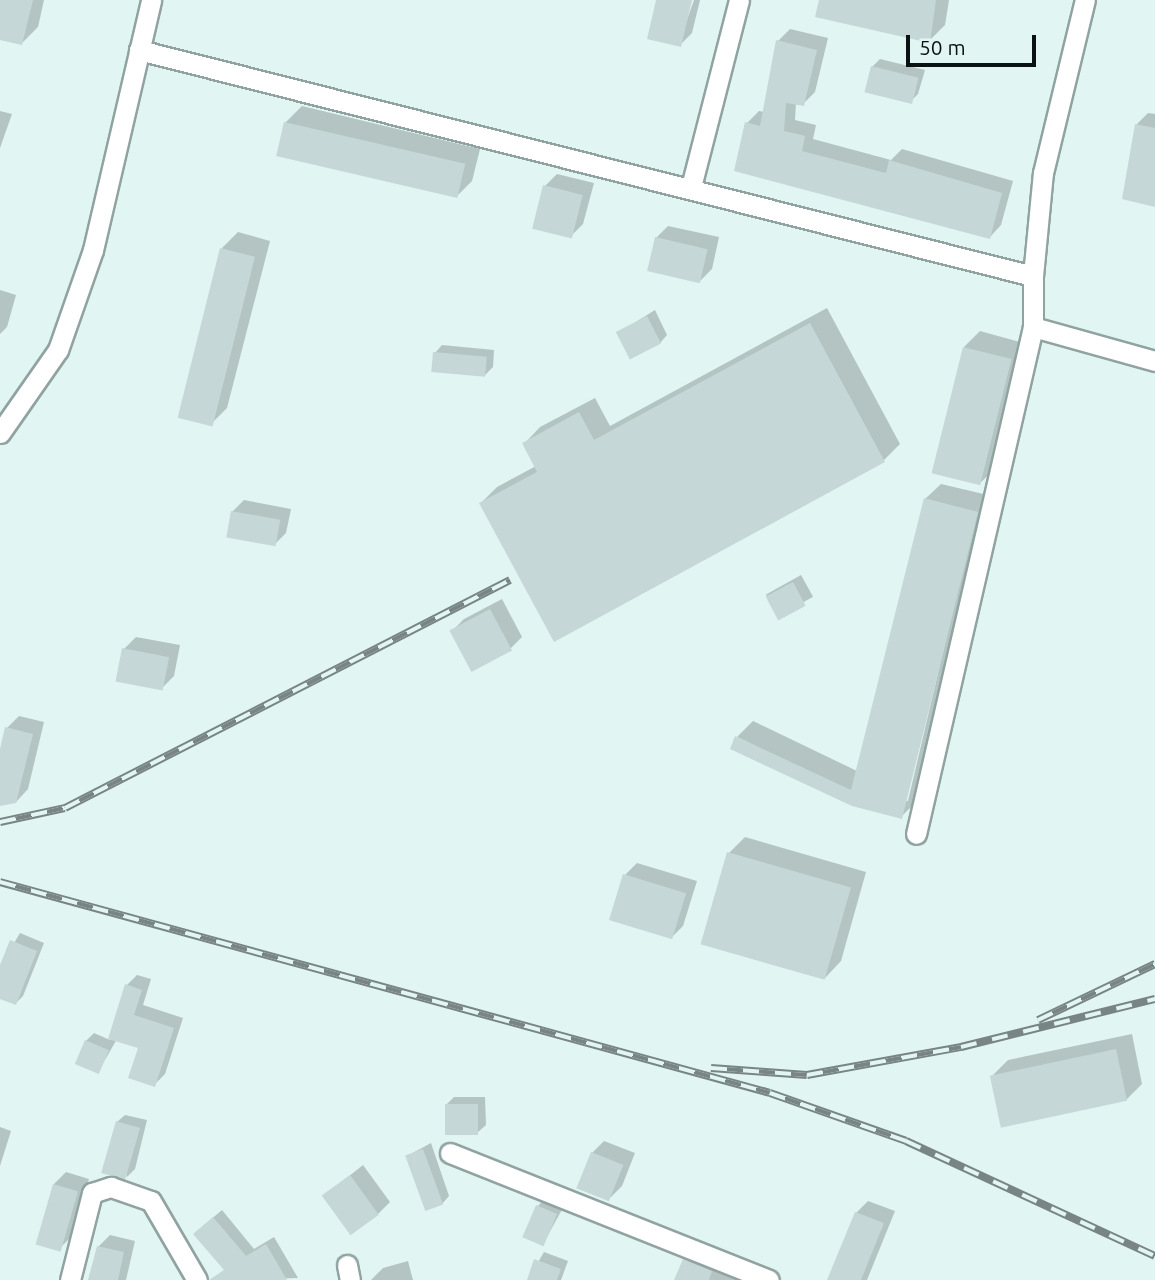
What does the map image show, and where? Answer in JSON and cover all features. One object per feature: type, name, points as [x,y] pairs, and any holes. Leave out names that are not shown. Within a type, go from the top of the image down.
[{"type":"street","points":[[0,433],[25,402],[62,337],[93,250],[151,0]]},
{"type":"street","points":[[691,187],[739,0]]},
{"type":"street","points":[[916,834],[1033,327],[1033,276],[1043,173],[1085,0]]},
{"type":"street","points":[[139,50],[691,187],[1033,276]]},
{"type":"street","points":[[1033,327],[1155,361]]},
{"type":"street","points":[[450,1153],[769,1280]]},
{"type":"street","points":[[70,1280],[92,1193],[111,1187],[151,1201],[198,1280]]},
{"type":"building","points":[[0,0],[33,0],[22,45],[0,40]]},
{"type":"building","points":[[656,0],[692,0],[681,47],[647,39]]},
{"type":"building","points":[[819,0],[936,0],[930,43],[815,17]]},
{"type":"building","points":[[776,40],[817,50],[804,106],[786,103],[784,131],[805,136],[802,151],[886,173],[889,160],[1002,193],[990,239],[734,171],[745,122],[760,126]]},
{"type":"building","points":[[871,66],[919,78],[912,104],[864,92]]},
{"type":"building","points":[[284,122],[465,164],[457,198],[276,156]]},
{"type":"building","points":[[1135,124],[1155,128],[1155,207],[1122,199]]},
{"type":"building","points":[[543,185],[583,195],[572,239],[532,229]]},
{"type":"building","points":[[655,237],[708,249],[700,283],[647,271]]},
{"type":"building","points":[[220,248],[255,257],[213,427],[178,418]]},
{"type":"building","points":[[647,316],[661,344],[630,360],[616,332]]},
{"type":"building","points":[[810,323],[885,462],[554,642],[479,503],[537,472],[522,443],[579,412],[594,440]]},
{"type":"building","points":[[963,347],[1012,359],[980,485],[932,473]]},
{"type":"building","points":[[433,352],[487,357],[485,377],[431,372]]},
{"type":"building","points":[[924,498],[978,512],[902,819],[852,806],[730,749],[735,736],[851,790]]},
{"type":"building","points":[[231,511],[280,520],[276,546],[226,538]]},
{"type":"building","points":[[793,582],[806,606],[778,620],[766,597]]},
{"type":"building","points":[[490,609],[512,650],[471,672],[449,631]]},
{"type":"building","points":[[122,648],[169,657],[163,691],[116,681]]},
{"type":"building","points":[[5,727],[33,734],[16,803],[0,806],[0,749]]},
{"type":"building","points":[[727,852],[851,888],[825,980],[701,944]]},
{"type":"building","points":[[623,874],[686,893],[672,939],[609,920]]},
{"type":"building","points":[[10,940],[37,951],[16,1005],[0,999],[0,965]]},
{"type":"building","points":[[125,984],[142,990],[134,1015],[174,1028],[155,1087],[128,1078],[138,1048],[108,1039]]},
{"type":"building","points":[[85,1040],[109,1050],[99,1074],[75,1064]]},
{"type":"building","points":[[1116,1049],[1127,1101],[1001,1128],[990,1076]]},
{"type":"building","points":[[445,1104],[478,1104],[478,1135],[445,1135]]},
{"type":"building","points":[[116,1121],[140,1128],[125,1180],[101,1173]]},
{"type":"building","points":[[423,1149],[443,1204],[425,1211],[405,1155]]},
{"type":"building","points":[[591,1152],[623,1165],[609,1201],[576,1188]]},
{"type":"building","points":[[350,1175],[379,1215],[350,1235],[322,1196]]},
{"type":"building","points":[[53,1184],[78,1191],[61,1252],[36,1245]]},
{"type":"building","points":[[536,1205],[557,1214],[543,1246],[522,1237]]},
{"type":"building","points":[[855,1212],[884,1223],[861,1280],[827,1280]]},
{"type":"building","points":[[213,1217],[246,1256],[266,1244],[287,1280],[209,1280],[224,1270],[193,1234]]},
{"type":"building","points":[[97,1246],[124,1252],[118,1280],[88,1280]]},
{"type":"building","points":[[534,1259],[561,1269],[557,1280],[527,1280]]},
{"type":"building","points":[[683,1259],[712,1271],[709,1280],[674,1280]]},
{"type":"railway","points":[[0,822],[65,808],[510,580]]},
{"type":"railway","points":[[0,882],[770,1093],[906,1141],[1155,1256]]},
{"type":"railway","points":[[1038,1020],[1155,964]]},
{"type":"railway","points":[[711,1068],[807,1075],[961,1047],[1155,999]]}]
